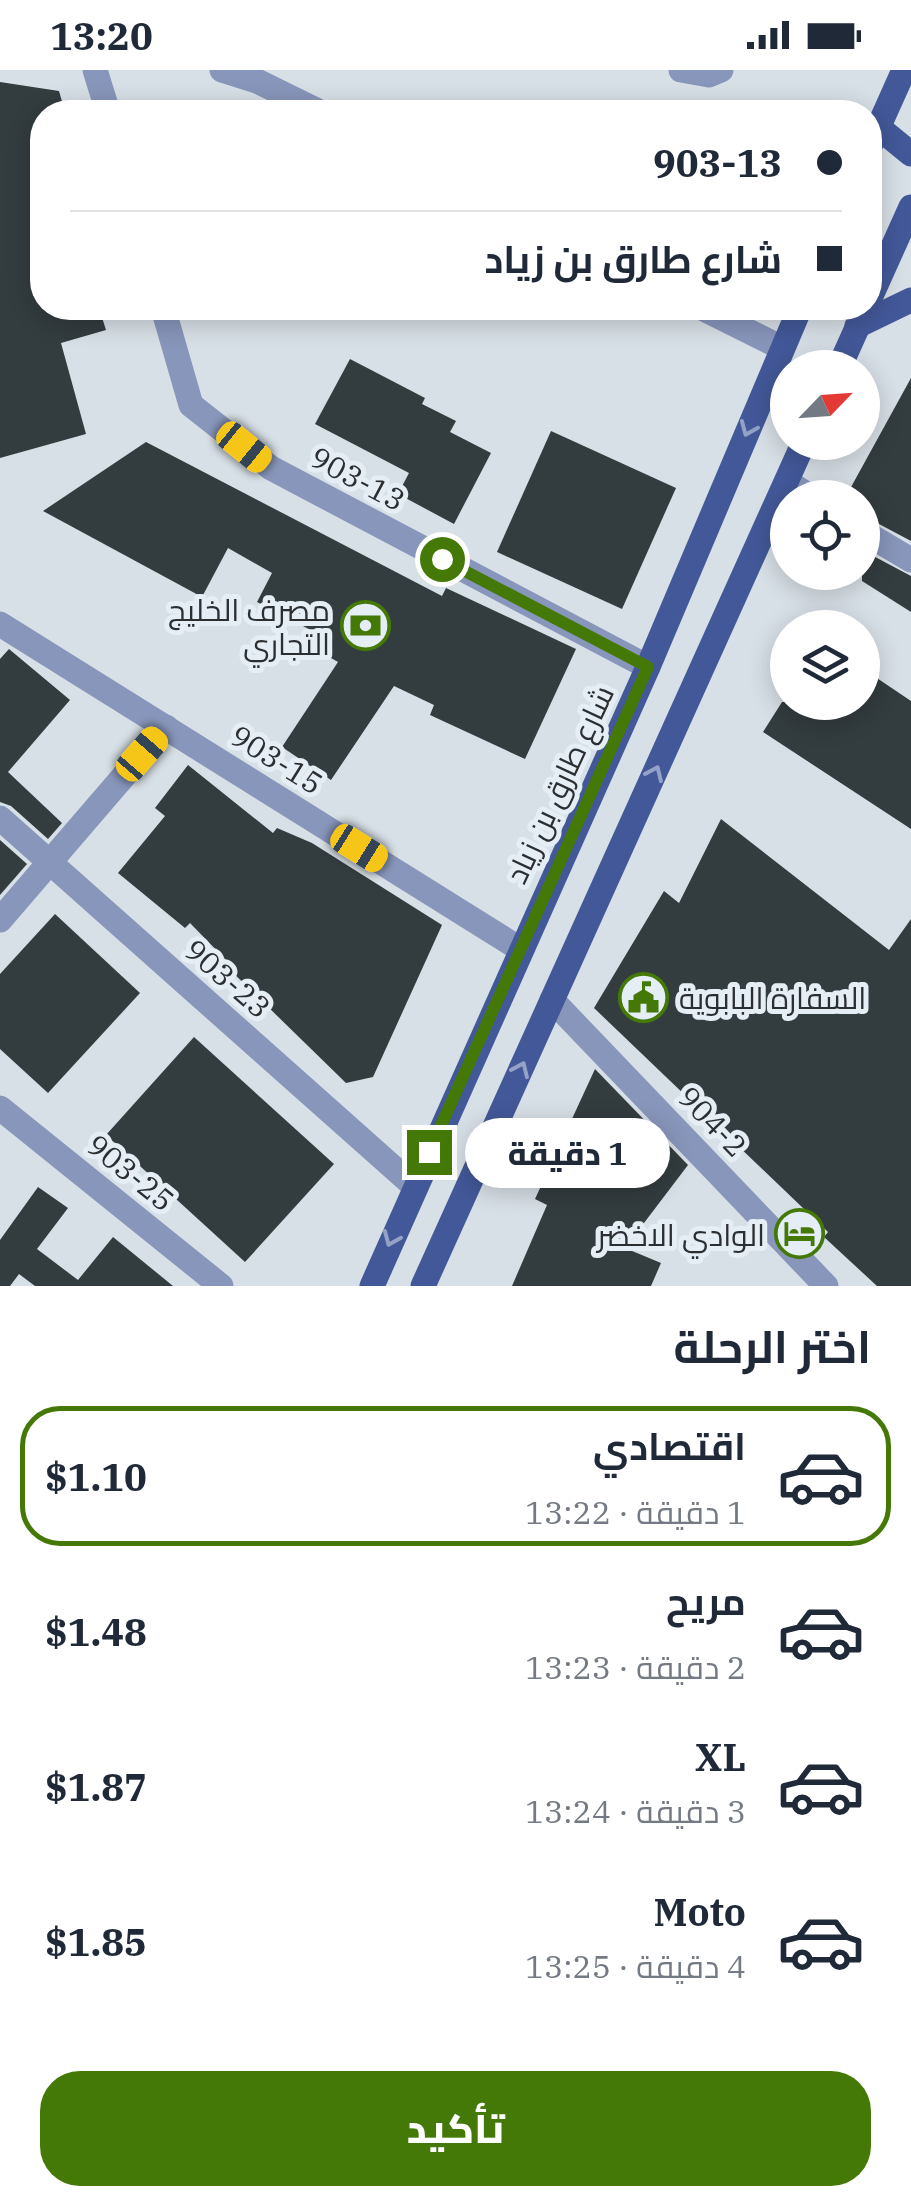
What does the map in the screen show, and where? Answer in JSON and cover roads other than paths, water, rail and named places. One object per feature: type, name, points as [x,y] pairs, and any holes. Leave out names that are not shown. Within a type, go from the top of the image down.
[{"type":"main road","points":[[882,118],[904,70]]},
{"type":"main road","points":[[882,140],[911,154]]},
{"type":"main road","points":[[882,271],[911,207]]},
{"type":"main road","points":[[882,310],[911,300]]},
{"type":"main road","name":"شارع طارق بن زياد","points":[[372,1286],[648,667],[795,320]]},
{"type":"main road","points":[[846,350],[861,320]]},
{"type":"main road","points":[[424,1286],[770,519]]},
{"type":"street","points":[[96,70],[105,100]]},
{"type":"street","points":[[222,70],[257,81],[296,100]]},
{"type":"street","points":[[681,70],[709,76],[721,70]]},
{"type":"street","name":"903-13","points":[[167,320],[192,405],[271,468],[648,667]]},
{"type":"street","points":[[726,320],[782,348]]},
{"type":"street","points":[[880,542],[911,560]]},
{"type":"street","name":"903-15","points":[[0,624],[520,949]]},
{"type":"street","points":[[0,920],[166,727]]},
{"type":"street","name":"903-23","points":[[0,818],[414,1186]]},
{"type":"street","name":"904-2","points":[[552,1000],[826,1286]]},
{"type":"street","name":"903-25","points":[[0,1108],[222,1286]]},
{"type":"place","name":"مصرف الخليج التجاري","points":[[365,626]]},
{"type":"place","name":"السفارة البابوية","points":[[644,997]]},
{"type":"place","name":"الوادي الاخضر","points":[[800,1234]]}]
